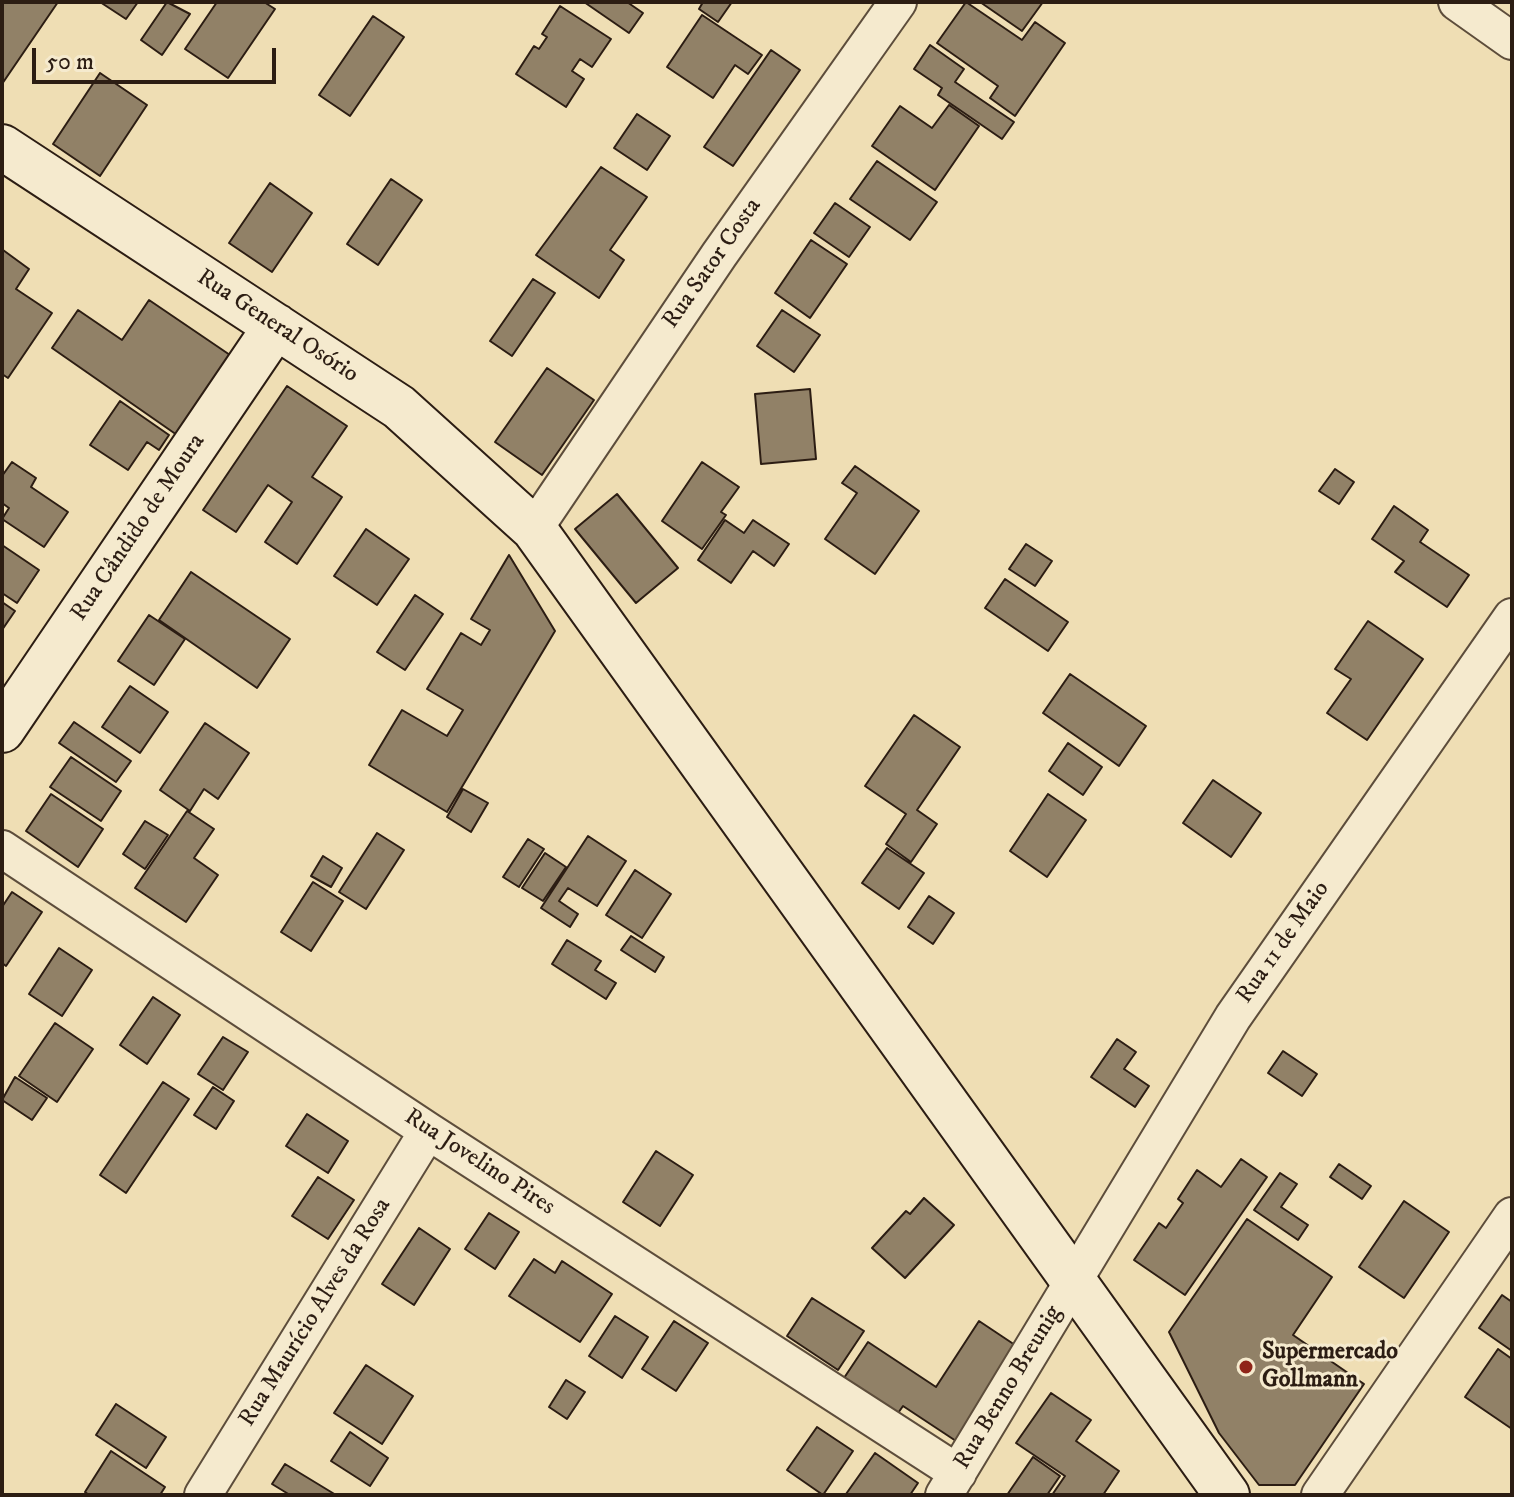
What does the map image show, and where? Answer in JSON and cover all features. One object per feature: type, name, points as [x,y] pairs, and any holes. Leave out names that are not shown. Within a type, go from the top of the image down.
[{"type":"main road","name":"Rua General Osório","points":[[2,147],[399,407],[534,529],[1227,1495]]},
{"type":"main road","name":"Rua Cândido de Moura","points":[[2,730],[276,326]]},
{"type":"street","name":"Rua Sator Costa","points":[[534,529],[719,255],[898,2]]},
{"type":"street","points":[[1457,2],[1512,41]]},
{"type":"street","name":"Rua 11 de Maio","points":[[1073,1280],[1233,1017],[1512,617]]},
{"type":"street","name":"Rua Jovelino Pires","points":[[2,849],[428,1131],[951,1484]]},
{"type":"street","name":"Rua Maurício Alves da Rosa","points":[[203,1495],[428,1131]]},
{"type":"street","points":[[1320,1495],[1512,1216]]},
{"type":"street","name":"Rua Benno Breunig","points":[[951,1484],[1073,1280]]},
{"type":"building","points":[[2,2],[58,2],[2,84]]},
{"type":"building","points":[[100,2],[138,2],[126,19]]},
{"type":"building","points":[[167,2],[190,14],[162,55],[141,40]]},
{"type":"building","points":[[217,2],[264,2],[275,9],[228,78],[185,49]]},
{"type":"building","points":[[584,2],[627,2],[643,13],[629,33]]},
{"type":"building","points":[[703,2],[732,2],[718,22],[699,9]]},
{"type":"building","points":[[966,2],[1022,40],[1035,22],[1065,43],[1015,116],[990,98],[998,86],[937,43]]},
{"type":"building","points":[[980,2],[1043,2],[1022,31]]},
{"type":"building","points":[[560,6],[611,39],[592,67],[580,59],[572,71],[584,79],[566,107],[516,74],[534,46],[539,49],[547,37],[542,34]]},
{"type":"building","points":[[702,15],[762,55],[748,74],[735,65],[713,98],[667,67]]},
{"type":"building","points":[[373,16],[404,37],[350,116],[319,95]]},
{"type":"building","points":[[930,45],[964,69],[955,82],[1014,122],[1002,139],[938,95],[942,88],[914,69]]},
{"type":"building","points":[[771,50],[800,70],[733,166],[704,147]]},
{"type":"building","points":[[100,73],[147,105],[100,176],[53,144]]},
{"type":"building","points":[[949,105],[979,126],[935,190],[872,146],[900,106],[932,128]]},
{"type":"building","points":[[637,114],[670,136],[647,170],[614,148]]},
{"type":"building","points":[[877,161],[937,202],[910,240],[850,199]]},
{"type":"building","points":[[601,167],[647,197],[610,250],[624,260],[599,298],[536,255]]},
{"type":"building","points":[[391,179],[422,200],[378,265],[347,244]]},
{"type":"building","points":[[270,183],[312,213],[272,272],[229,243]]},
{"type":"building","points":[[835,203],[870,227],[849,257],[814,233]]},
{"type":"building","points":[[811,240],[847,264],[810,318],[775,293]]},
{"type":"building","points":[[3,250],[29,269],[16,289],[52,313],[8,378],[2,374]]},
{"type":"building","points":[[533,279],[555,293],[512,356],[490,341]]},
{"type":"building","points":[[149,300],[230,355],[177,435],[52,348],[78,310],[122,340]]},
{"type":"building","points":[[782,310],[820,335],[794,372],[757,346]]},
{"type":"building","points":[[547,368],[594,400],[542,475],[495,442]]},
{"type":"building","points":[[287,386],[347,426],[312,477],[342,497],[297,564],[265,542],[292,502],[268,485],[236,532],[203,510]]},
{"type":"building","points":[[810,389],[816,459],[761,464],[755,394]]},
{"type":"building","points":[[120,401],[169,435],[159,450],[147,442],[128,470],[90,445]]},
{"type":"building","points":[[12,462],[36,478],[31,487],[68,512],[44,547],[2,519],[9,508],[2,503],[2,476]]},
{"type":"building","points":[[702,462],[739,487],[721,512],[726,515],[702,549],[662,521]]},
{"type":"building","points":[[855,466],[919,511],[875,574],[825,539],[857,493],[842,483]]},
{"type":"building","points":[[1335,469],[1354,482],[1339,504],[1319,491]]},
{"type":"building","points":[[617,494],[678,568],[636,603],[575,529]]},
{"type":"building","points":[[1394,506],[1428,530],[1420,542],[1469,575],[1447,607],[1395,572],[1404,561],[1372,539]]},
{"type":"building","points":[[725,520],[744,533],[753,520],[789,544],[774,566],[753,551],[731,583],[698,560]]},
{"type":"building","points":[[366,529],[409,559],[377,605],[334,576]]},
{"type":"building","points":[[1026,544],[1052,561],[1035,586],[1009,569]]},
{"type":"building","points":[[2,545],[39,570],[17,603],[2,593]]},
{"type":"building","points":[[509,555],[555,631],[447,812],[369,765],[402,710],[447,736],[463,710],[427,689],[461,633],[481,645],[490,630],[471,619]]},
{"type":"building","points":[[191,572],[290,639],[257,688],[159,620]]},
{"type":"building","points":[[1005,579],[1068,622],[1048,651],[985,608]]},
{"type":"building","points":[[415,595],[443,614],[405,670],[377,652]]},
{"type":"building","points":[[2,602],[15,611],[2,630]]},
{"type":"building","points":[[149,615],[185,639],[154,685],[118,661]]},
{"type":"building","points":[[1368,621],[1423,659],[1367,740],[1327,713],[1351,679],[1335,669]]},
{"type":"building","points":[[1070,674],[1146,726],[1119,766],[1043,713]]},
{"type":"building","points":[[130,686],[168,712],[140,753],[102,727]]},
{"type":"building","points":[[914,715],[960,747],[917,810],[937,824],[911,862],[886,844],[906,814],[865,786]]},
{"type":"building","points":[[74,722],[131,761],[116,782],[59,743]]},
{"type":"building","points":[[205,723],[249,753],[218,799],[204,789],[190,811],[160,790]]},
{"type":"building","points":[[1068,743],[1102,767],[1083,795],[1049,771]]},
{"type":"building","points":[[71,757],[121,791],[101,821],[50,787]]},
{"type":"building","points":[[1213,780],[1261,813],[1231,857],[1183,823]]},
{"type":"building","points":[[463,789],[488,803],[471,832],[447,817]]},
{"type":"building","points":[[51,794],[103,829],[78,867],[26,831]]},
{"type":"building","points":[[1048,794],[1086,820],[1047,877],[1010,851]]},
{"type":"building","points":[[187,811],[214,829],[194,858],[218,875],[186,922],[135,888]]},
{"type":"building","points":[[145,821],[168,835],[145,869],[123,854]]},
{"type":"building","points":[[377,833],[404,850],[366,909],[339,892]]},
{"type":"building","points":[[588,836],[626,861],[597,906],[568,888],[559,901],[578,914],[570,927],[541,908]]},
{"type":"building","points":[[528,839],[544,849],[519,887],[503,877]]},
{"type":"building","points":[[887,848],[924,873],[899,909],[862,883]]},
{"type":"building","points":[[545,853],[566,867],[543,901],[522,888]]},
{"type":"building","points":[[323,856],[342,868],[331,887],[311,876]]},
{"type":"building","points":[[635,870],[671,894],[642,938],[606,915]]},
{"type":"building","points":[[313,882],[343,901],[311,951],[281,932]]},
{"type":"building","points":[[12,892],[42,912],[6,966],[2,963],[2,907]]},
{"type":"building","points":[[929,896],[954,913],[933,944],[908,927]]},
{"type":"building","points":[[631,936],[664,957],[655,972],[621,950]]},
{"type":"building","points":[[567,940],[601,961],[595,970],[616,983],[606,999],[552,964]]},
{"type":"building","points":[[59,948],[92,970],[62,1016],[29,994]]},
{"type":"building","points":[[153,997],[180,1015],[147,1064],[120,1045]]},
{"type":"building","points":[[55,1023],[93,1049],[57,1102],[19,1076]]},
{"type":"building","points":[[223,1037],[248,1052],[223,1090],[198,1074]]},
{"type":"building","points":[[1117,1039],[1136,1052],[1124,1069],[1149,1086],[1135,1107],[1091,1077]]},
{"type":"building","points":[[1283,1051],[1317,1074],[1302,1096],[1268,1073]]},
{"type":"building","points":[[15,1077],[47,1098],[32,1120],[2,1100]]},
{"type":"building","points":[[163,1082],[189,1099],[126,1193],[100,1175]]},
{"type":"building","points":[[213,1087],[234,1101],[216,1129],[194,1115]]},
{"type":"building","points":[[307,1114],[348,1141],[328,1173],[286,1146]]},
{"type":"building","points":[[656,1151],[693,1175],[660,1226],[623,1202]]},
{"type":"building","points":[[1241,1159],[1267,1177],[1185,1295],[1134,1260],[1159,1223],[1166,1228],[1183,1203],[1178,1199],[1197,1170],[1221,1187]]},
{"type":"building","points":[[1339,1164],[1371,1186],[1362,1199],[1330,1177]]},
{"type":"building","points":[[1280,1173],[1297,1184],[1281,1207],[1308,1225],[1298,1240],[1254,1210]]},
{"type":"building","points":[[318,1177],[354,1200],[328,1239],[292,1216]]},
{"type":"building","points":[[924,1198],[954,1225],[905,1278],[872,1248],[906,1211],[910,1214]]},
{"type":"building","points":[[1404,1201],[1449,1232],[1404,1298],[1359,1267]]},
{"type":"building","points":[[489,1213],[519,1232],[495,1269],[465,1249]]},
{"type":"building","points":[[1247,1219],[1332,1277],[1293,1335],[1364,1384],[1295,1485],[1259,1485],[1219,1433],[1169,1332]]},
{"type":"building","points":[[419,1228],[450,1249],[414,1305],[382,1284]]},
{"type":"building","points":[[534,1259],[555,1273],[562,1261],[612,1294],[580,1342],[509,1296]]},
{"type":"building","points":[[1502,1295],[1512,1302],[1512,1351],[1479,1328]]},
{"type":"building","points":[[812,1298],[864,1331],[838,1370],[787,1336]]},
{"type":"building","points":[[615,1316],[648,1337],[622,1378],[589,1356]]},
{"type":"building","points":[[674,1321],[708,1343],[676,1391],[642,1369]]},
{"type":"building","points":[[979,1321],[1021,1349],[959,1443],[903,1406],[896,1416],[842,1381],[868,1342],[936,1387]]},
{"type":"building","points":[[1498,1349],[1512,1359],[1512,1429],[1465,1397]]},
{"type":"building","points":[[366,1365],[413,1396],[382,1444],[334,1413]]},
{"type":"building","points":[[566,1380],[585,1392],[567,1419],[549,1407]]},
{"type":"building","points":[[1051,1393],[1091,1420],[1076,1441],[1119,1471],[1103,1495],[1052,1495],[1065,1476],[1016,1443]]},
{"type":"building","points":[[116,1404],[166,1437],[146,1468],[96,1435]]},
{"type":"building","points":[[817,1427],[853,1451],[823,1495],[787,1470]]},
{"type":"building","points":[[350,1432],[388,1458],[370,1486],[331,1461]]},
{"type":"building","points":[[111,1451],[165,1487],[160,1495],[89,1495],[85,1492]]},
{"type":"building","points":[[875,1453],[918,1483],[910,1495],[846,1494]]},
{"type":"building","points":[[1033,1457],[1060,1476],[1047,1495],[1007,1495]]},
{"type":"building","points":[[285,1464],[336,1495],[290,1495],[272,1484]]},
{"type":"place","name":"Supermercado Gollmann","points":[[1246,1367]]}]
